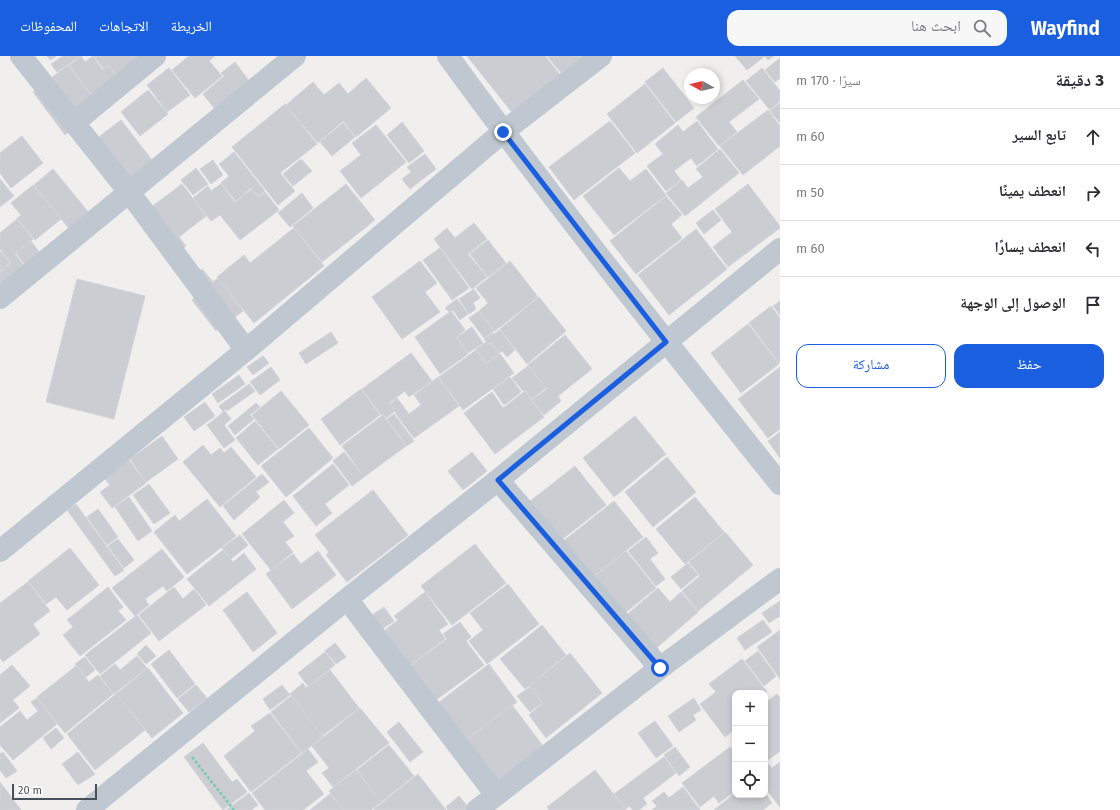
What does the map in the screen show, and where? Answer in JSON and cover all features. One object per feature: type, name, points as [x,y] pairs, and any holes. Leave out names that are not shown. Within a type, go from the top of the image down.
[{"type":"street","points":[[21,56],[75,122],[129,192],[246,350]]},
{"type":"street","points":[[75,122],[155,56]]},
{"type":"street","points":[[448,56],[503,132],[666,342],[780,484]]},
{"type":"street","points":[[0,550],[246,350],[503,132],[600,56]]},
{"type":"street","points":[[0,298],[129,192],[285,59]]},
{"type":"street","points":[[87,810],[347,599],[498,480],[780,249]]},
{"type":"street","points":[[498,480],[660,668]]},
{"type":"street","points":[[476,810],[660,668],[780,579]]},
{"type":"street","points":[[347,599],[496,795]]},
{"type":"path","points":[[177,737],[234,810]]},
{"type":"building","points":[[47,56],[56,56],[50,60]]},
{"type":"building","points":[[63,56],[80,56],[57,72],[51,64]]},
{"type":"building","points":[[81,56],[85,62],[93,56],[103,70],[109,66],[121,83],[96,101],[69,65]]},
{"type":"building","points":[[94,56],[139,56],[126,88],[109,65],[104,69]]},
{"type":"building","points":[[189,56],[215,56],[209,61],[222,76],[195,98],[172,70]]},
{"type":"building","points":[[467,56],[545,56],[562,77],[514,115]]},
{"type":"building","points":[[547,56],[583,56],[561,73]]},
{"type":"building","points":[[735,56],[765,56],[747,70]]},
{"type":"building","points":[[765,56],[774,56],[768,60]]},
{"type":"building","points":[[780,58],[780,78],[775,82],[765,70]]},
{"type":"building","points":[[235,62],[252,85],[218,113],[203,94],[224,76],[221,73]]},
{"type":"building","points":[[68,65],[94,99],[83,121],[65,135],[33,92]]},
{"type":"building","points":[[169,68],[190,95],[167,112],[147,85]]},
{"type":"building","points":[[663,68],[684,95],[684,104],[691,104],[694,108],[676,122],[645,82]]},
{"type":"building","points":[[762,68],[780,91],[780,101],[770,110],[746,81]]},
{"type":"building","points":[[366,78],[391,108],[356,137],[343,121],[318,143],[286,105],[313,82],[324,95],[339,83],[348,94]]},
{"type":"building","points":[[743,80],[759,99],[729,122],[737,132],[719,146],[696,117],[713,104],[720,104],[720,98]]},
{"type":"building","points":[[645,84],[675,123],[637,153],[607,114]]},
{"type":"building","points":[[148,90],[168,114],[140,136],[121,112]]},
{"type":"building","points":[[780,103],[780,123],[770,111]]},
{"type":"building","points":[[285,104],[317,144],[280,173],[295,191],[278,205],[232,147]]},
{"type":"building","points":[[768,110],[780,126],[780,146],[743,175],[720,146]]},
{"type":"building","points":[[121,120],[155,164],[118,192],[84,148]]},
{"type":"building","points":[[610,121],[635,153],[574,200],[549,167]]},
{"type":"building","points":[[697,121],[718,149],[697,166],[691,158],[674,171],[681,180],[666,191],[647,166],[663,154],[655,144],[678,125],[683,132]]},
{"type":"building","points":[[402,122],[424,151],[409,163],[387,135]]},
{"type":"building","points":[[343,123],[355,137],[332,156],[320,142]]},
{"type":"building","points":[[376,125],[406,162],[361,198],[340,171],[361,155],[352,143]]},
{"type":"building","points":[[22,136],[43,163],[11,188],[0,173],[0,153]]},
{"type":"building","points":[[720,149],[739,173],[685,216],[666,193],[682,180],[688,188],[703,177],[696,169]]},
{"type":"building","points":[[234,152],[265,191],[258,196],[251,188],[236,201],[221,183],[229,176],[219,164]]},
{"type":"building","points":[[425,154],[436,169],[410,189],[402,179],[411,172],[407,167]]},
{"type":"building","points":[[301,159],[312,171],[293,186],[283,174]]},
{"type":"building","points":[[213,160],[223,175],[211,184],[200,169]]},
{"type":"building","points":[[196,168],[208,184],[193,195],[181,180]]},
{"type":"building","points":[[619,168],[630,181],[646,169],[666,195],[614,235],[583,196]]},
{"type":"building","points":[[53,169],[90,214],[70,230],[34,185]]},
{"type":"building","points":[[0,179],[14,196],[0,207]]},
{"type":"building","points":[[182,184],[206,216],[179,237],[186,246],[170,259],[138,217]]},
{"type":"building","points":[[221,184],[235,202],[252,189],[258,197],[265,192],[279,210],[240,240],[220,215],[211,221],[193,198],[208,186],[211,191]]},
{"type":"building","points":[[346,184],[375,220],[322,262],[293,226]]},
{"type":"building","points":[[748,184],[780,228],[728,267],[713,247],[732,232],[715,209]]},
{"type":"building","points":[[33,185],[61,219],[35,240],[17,218],[21,215],[11,203]]},
{"type":"building","points":[[302,193],[313,208],[290,227],[278,213]]},
{"type":"building","points":[[666,196],[682,215],[671,224],[682,238],[636,274],[610,241]]},
{"type":"building","points":[[713,210],[721,220],[704,234],[696,223]]},
{"type":"building","points":[[17,219],[33,239],[15,254],[27,269],[0,291],[0,272],[11,263],[0,249],[0,233]]},
{"type":"building","points":[[474,223],[487,239],[468,254],[487,277],[472,289],[434,239],[447,228],[455,238]]},
{"type":"building","points":[[294,228],[324,266],[254,323],[217,277],[244,255],[250,263]]},
{"type":"building","points":[[696,229],[727,269],[669,315],[638,275]]},
{"type":"building","points":[[488,240],[506,263],[488,277],[470,254]]},
{"type":"building","points":[[31,241],[43,257],[28,269],[16,253]]},
{"type":"building","points":[[440,248],[469,288],[452,300],[423,260]]},
{"type":"building","points":[[0,251],[10,263],[0,271]]},
{"type":"building","points":[[420,261],[437,283],[425,292],[440,312],[402,339],[372,297]]},
{"type":"building","points":[[510,261],[538,297],[495,331],[479,311],[488,303],[476,288]]},
{"type":"building","points":[[202,269],[213,282],[218,278],[243,311],[216,331],[192,300],[195,298],[184,283]]},
{"type":"building","points":[[77,279],[145,296],[114,419],[46,402]]},
{"type":"building","points":[[474,289],[480,298],[473,303],[476,309],[469,314],[459,299]]},
{"type":"building","points":[[539,297],[566,331],[527,364],[500,329]]},
{"type":"building","points":[[457,299],[468,314],[460,320],[453,310],[449,312],[445,308]]},
{"type":"building","points":[[780,301],[780,315],[773,306]]},
{"type":"building","points":[[771,306],[780,318],[779,363],[749,323]]},
{"type":"building","points":[[451,311],[465,330],[456,337],[468,354],[440,374],[415,337]]},
{"type":"building","points":[[479,311],[494,331],[484,338],[469,318]]},
{"type":"building","points":[[748,324],[779,364],[741,393],[711,353]]},
{"type":"building","points":[[472,327],[483,343],[468,353],[457,337]]},
{"type":"building","points":[[500,330],[515,350],[507,357],[502,351],[499,353],[491,342],[488,344],[484,339]]},
{"type":"building","points":[[331,332],[338,343],[306,364],[299,353]]},
{"type":"building","points":[[565,335],[592,369],[558,396],[561,401],[544,415],[532,400],[547,389],[528,365]]},
{"type":"building","points":[[486,342],[488,345],[491,343],[499,354],[486,363],[476,349]]},
{"type":"building","points":[[476,350],[486,364],[500,354],[514,373],[463,410],[439,377]]},
{"type":"building","points":[[411,353],[432,381],[409,397],[405,391],[389,403],[395,411],[386,418],[383,414],[382,416],[362,389]]},
{"type":"building","points":[[263,356],[269,363],[253,375],[247,367]]},
{"type":"building","points":[[528,366],[546,388],[532,399],[512,378]]},
{"type":"building","points":[[271,367],[280,380],[260,395],[250,382]]},
{"type":"building","points":[[780,367],[780,429],[768,438],[738,399]]},
{"type":"building","points":[[239,375],[245,384],[218,403],[212,394]]},
{"type":"building","points":[[438,377],[459,406],[414,438],[390,404],[397,398],[409,414],[421,405],[414,395]]},
{"type":"building","points":[[510,377],[521,392],[504,405],[493,389]]},
{"type":"building","points":[[249,384],[255,391],[227,411],[226,409],[223,412],[219,406]]},
{"type":"building","points":[[361,389],[380,415],[340,445],[321,419]]},
{"type":"building","points":[[281,391],[309,425],[279,449],[252,415]]},
{"type":"building","points":[[525,391],[544,417],[495,454],[464,413],[492,392],[503,408]]},
{"type":"building","points":[[205,402],[215,416],[194,431],[184,417]]},
{"type":"building","points":[[256,403],[260,407],[250,415],[254,419],[235,435],[228,426]]},
{"type":"building","points":[[225,411],[231,419],[224,425],[235,440],[224,448],[207,425]]},
{"type":"building","points":[[394,414],[414,441],[407,446],[387,419]]},
{"type":"building","points":[[383,415],[406,446],[364,477],[342,446]]},
{"type":"building","points":[[635,416],[666,454],[614,497],[583,458]]},
{"type":"building","points":[[255,421],[278,449],[258,465],[236,438]]},
{"type":"building","points":[[309,428],[333,458],[286,497],[261,466]]},
{"type":"building","points":[[780,432],[780,458],[768,441]]},
{"type":"building","points":[[162,436],[178,459],[146,482],[130,459]]},
{"type":"building","points":[[203,445],[211,455],[220,448],[224,453],[231,447],[256,477],[220,507],[183,462]]},
{"type":"building","points":[[344,452],[364,477],[352,486],[333,461]]},
{"type":"building","points":[[472,452],[487,471],[463,490],[448,471]]},
{"type":"building","points":[[667,457],[696,492],[653,527],[625,492]]},
{"type":"building","points":[[129,460],[146,483],[112,508],[100,492],[110,485],[104,478]]},
{"type":"building","points":[[333,464],[349,485],[325,504],[332,513],[316,526],[293,496]]},
{"type":"building","points":[[575,466],[606,505],[560,541],[529,502]]},
{"type":"building","points":[[262,474],[269,482],[256,492],[260,497],[234,520],[223,506]]},
{"type":"building","points":[[149,484],[170,513],[154,524],[133,495]]},
{"type":"building","points":[[373,490],[408,535],[347,582],[326,555],[329,552],[315,535]]},
{"type":"building","points":[[129,497],[152,531],[138,541],[115,507]]},
{"type":"building","points":[[695,497],[724,532],[685,564],[656,529]]},
{"type":"building","points":[[207,499],[236,536],[187,574],[154,532],[175,515],[179,521]]},
{"type":"building","points":[[284,500],[294,513],[283,522],[294,536],[285,542],[293,552],[271,570],[242,534]]},
{"type":"building","points":[[614,501],[643,537],[590,579],[561,543]]},
{"type":"building","points":[[76,504],[124,570],[115,576],[67,510]]},
{"type":"building","points":[[98,509],[118,537],[107,545],[87,517]]},
{"type":"building","points":[[725,532],[753,565],[698,611],[682,591],[700,576],[689,562]]},
{"type":"building","points":[[240,535],[248,545],[231,559],[222,548]]},
{"type":"building","points":[[646,537],[658,553],[650,559],[665,579],[656,586],[628,551]]},
{"type":"building","points":[[118,539],[134,560],[124,568],[108,546]]},
{"type":"building","points":[[475,544],[506,583],[452,625],[421,586]]},
{"type":"building","points":[[70,548],[99,585],[67,610],[56,597],[46,604],[28,581]]},
{"type":"building","points":[[162,549],[184,577],[167,591],[163,586],[145,599],[149,605],[135,616],[112,588]]},
{"type":"building","points":[[223,550],[233,562],[244,553],[256,569],[209,606],[187,579]]},
{"type":"building","points":[[318,551],[336,575],[292,609],[266,574],[293,554],[301,564]]},
{"type":"building","points":[[626,551],[656,588],[620,617],[590,580]]},
{"type":"building","points":[[688,563],[698,575],[681,589],[671,577]]},
{"type":"building","points":[[28,582],[50,611],[33,624],[40,634],[3,662],[0,658],[0,603]]},
{"type":"building","points":[[508,584],[539,624],[487,664],[469,641],[483,630],[470,613]]},
{"type":"building","points":[[108,587],[123,607],[118,611],[126,620],[80,656],[63,635],[73,627],[67,620]]},
{"type":"building","points":[[174,587],[183,599],[194,589],[206,605],[159,641],[139,615]]},
{"type":"building","points":[[658,588],[670,602],[681,592],[698,612],[653,651],[623,618]]},
{"type":"building","points":[[247,592],[277,633],[253,652],[223,610]]},
{"type":"building","points":[[425,592],[448,624],[439,630],[445,639],[405,669],[380,634],[398,620],[394,616]]},
{"type":"building","points":[[780,601],[780,616],[769,623],[762,613]]},
{"type":"building","points":[[384,607],[394,621],[382,629],[372,615]]},
{"type":"building","points":[[137,615],[151,633],[100,674],[85,655]]},
{"type":"building","points":[[763,620],[772,632],[745,650],[737,638]]},
{"type":"building","points":[[460,622],[471,637],[466,641],[484,665],[432,703],[406,669],[447,639],[443,634]]},
{"type":"building","points":[[542,625],[566,655],[525,689],[500,659]]},
{"type":"building","points":[[780,630],[780,679],[757,647]]},
{"type":"building","points":[[335,643],[346,657],[336,664],[325,651]]},
{"type":"building","points":[[146,645],[156,656],[146,664],[137,654]]},
{"type":"building","points":[[169,650],[195,684],[177,698],[151,664]]},
{"type":"building","points":[[758,651],[776,676],[764,686],[745,661]]},
{"type":"building","points":[[325,652],[335,665],[308,686],[298,673]]},
{"type":"building","points":[[570,653],[602,693],[546,738],[529,715],[543,703],[529,686]]},
{"type":"building","points":[[137,656],[147,668],[114,694],[100,676],[115,664],[120,670]]},
{"type":"building","points":[[85,657],[95,670],[86,677],[75,664]]},
{"type":"building","points":[[742,659],[765,690],[732,690],[732,731],[725,737],[700,704],[716,692],[709,684]]},
{"type":"building","points":[[489,664],[517,702],[461,743],[434,706]]},
{"type":"building","points":[[12,665],[30,686],[13,700],[19,708],[0,723],[0,675]]},
{"type":"building","points":[[76,666],[89,682],[98,675],[113,694],[65,733],[37,697]]},
{"type":"building","points":[[148,668],[183,713],[152,738],[116,694]]},
{"type":"building","points":[[330,670],[359,708],[322,736],[290,694],[303,683],[306,688]]},
{"type":"building","points":[[196,685],[207,698],[189,712],[178,699]]},
{"type":"building","points":[[282,685],[290,695],[270,710],[263,699]]},
{"type":"building","points":[[530,687],[542,703],[530,712],[517,696]]},
{"type":"building","points":[[116,694],[145,730],[95,770],[67,734]]},
{"type":"building","points":[[777,694],[780,698],[780,751],[768,760],[768,726],[768,701]]},
{"type":"building","points":[[291,696],[323,737],[302,753],[271,712]]},
{"type":"building","points":[[37,698],[57,724],[13,760],[0,745],[0,727],[20,711],[27,720],[38,711],[31,702]]},
{"type":"building","points":[[694,698],[701,710],[693,715],[696,720],[679,732],[668,716]]},
{"type":"building","points":[[512,705],[543,746],[497,781],[461,744]]},
{"type":"building","points":[[360,708],[389,743],[333,787],[322,773],[329,768],[312,746]]},
{"type":"building","points":[[270,713],[301,753],[251,792],[224,756],[255,731],[251,726]]},
{"type":"building","points":[[655,721],[673,746],[656,758],[638,733]]},
{"type":"building","points":[[399,722],[423,752],[410,762],[387,732]]},
{"type":"building","points":[[56,728],[64,738],[51,749],[43,738]]},
{"type":"building","points":[[203,743],[232,782],[237,779],[247,792],[223,810],[184,757]]},
{"type":"building","points":[[389,745],[414,776],[381,802],[357,770]]},
{"type":"building","points":[[675,747],[690,767],[679,776],[664,755]]},
{"type":"building","points":[[730,747],[732,750],[732,793],[719,803],[714,796],[700,807],[682,783]]},
{"type":"building","points":[[308,749],[318,762],[306,771],[324,794],[303,810],[265,810],[252,793]]},
{"type":"building","points":[[3,752],[17,771],[6,778],[0,770],[0,754]]},
{"type":"building","points":[[78,752],[95,774],[78,785],[62,764]]},
{"type":"building","points":[[664,757],[676,773],[643,798],[647,804],[639,810],[633,810],[629,806],[626,809],[614,794]]},
{"type":"building","points":[[780,762],[780,807],[768,792],[768,764],[772,768]]},
{"type":"building","points":[[356,770],[381,802],[371,810],[344,810],[329,791]]},
{"type":"building","points":[[595,770],[626,810],[549,810],[547,807]]},
{"type":"building","points":[[418,774],[446,810],[374,809]]},
{"type":"building","points":[[0,782],[21,810],[0,810]]},
{"type":"building","points":[[683,787],[700,810],[652,810],[657,806],[652,801],[664,792],[669,798]]},
{"type":"building","points":[[249,793],[258,805],[251,810],[226,810]]},
{"type":"building","points":[[330,794],[344,810],[310,810]]},
{"type":"building","points":[[732,795],[732,798],[768,797],[772,803],[763,810],[714,810]]},
{"type":"building","points":[[459,796],[469,808],[466,810],[448,810],[446,807]]},
{"type":"route","points":[[503,132],[666,342],[498,480],[660,668]]}]
